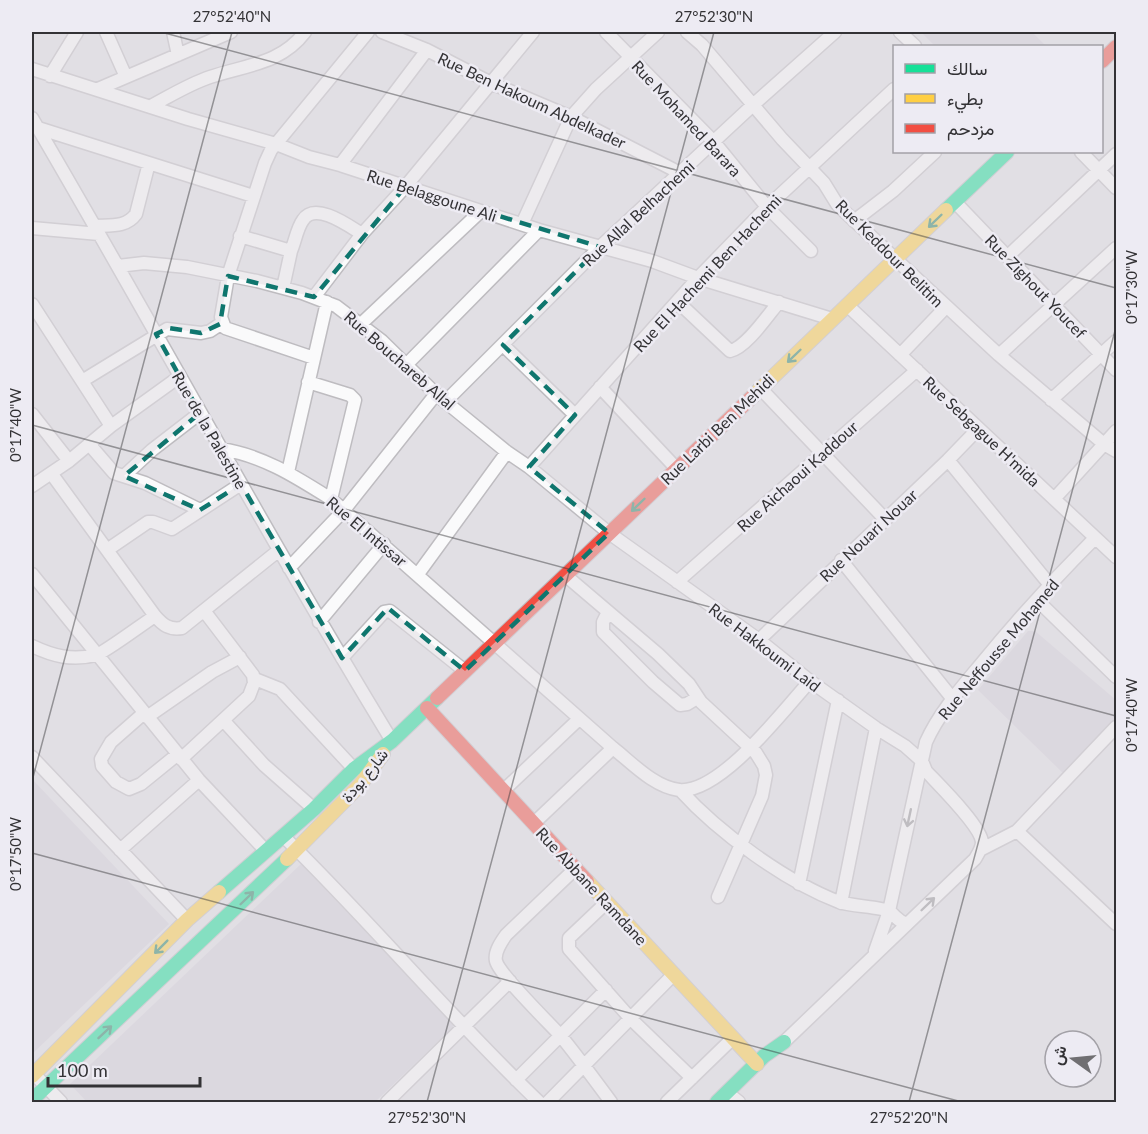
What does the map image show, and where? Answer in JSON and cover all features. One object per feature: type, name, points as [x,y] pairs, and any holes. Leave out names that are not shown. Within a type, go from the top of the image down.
[{"type":"street","points":[[50,75],[77,32]]},
{"type":"street","points":[[106,32],[126,77]]},
{"type":"street","points":[[173,32],[178,54]]},
{"type":"street","points":[[98,89],[231,32]]},
{"type":"street","points":[[151,106],[208,78],[272,60],[305,32]]},
{"type":"street","points":[[314,358],[230,330],[222,323],[221,317],[228,276],[265,163],[276,144],[368,32]]},
{"type":"street","name":"Rue Ben Hakoum Abdelkader","points":[[382,32],[427,50],[491,83],[571,117],[680,173]]},
{"type":"street","points":[[314,297],[362,234],[405,187],[533,32]]},
{"type":"street","name":"Rue Mohamed Barara","points":[[606,32],[714,142],[767,207],[811,251]]},
{"type":"street","points":[[522,225],[571,117],[658,32]]},
{"type":"street","name":"Rue Keddour Belitim","points":[[687,32],[702,45],[830,190],[837,204],[854,221],[945,308],[1051,400],[1104,444],[1116,451]]},
{"type":"street","name":"Rue Allal Belhachemi","points":[[289,568],[344,510],[441,397],[503,345],[600,247],[835,32]]},
{"type":"street","points":[[900,32],[914,45]]},
{"type":"street","points":[[1103,59],[1116,47]]},
{"type":"street","points":[[340,165],[427,50]]},
{"type":"street","name":"Rue Belaggoune Ali","points":[[32,69],[276,144],[309,157],[340,165],[522,225],[652,261],[698,278],[832,319]]},
{"type":"street","name":"Rue El Hachemi Ben Hachemi","points":[[529,466],[698,278],[767,207],[893,90]]},
{"type":"street","points":[[35,123],[253,196]]},
{"type":"street","name":"Rue de la Palestine","points":[[35,123],[319,622],[392,741]]},
{"type":"street","points":[[854,221],[893,191],[934,153]]},
{"type":"street","name":"Rue Larbi Ben Mehidi","points":[[392,741],[1006,153]]},
{"type":"street","points":[[1082,153],[1116,189]]},
{"type":"street","points":[[1008,256],[1116,154]]},
{"type":"street","points":[[32,228],[96,230],[126,224],[136,214],[149,163]]},
{"type":"street","name":"Rue Zighout Youcef","points":[[955,202],[1116,370]]},
{"type":"street","points":[[362,323],[481,211]]},
{"type":"street","points":[[283,288],[291,251],[303,219],[313,213],[318,213],[339,220],[362,234]]},
{"type":"street","points":[[407,364],[539,230]]},
{"type":"street","points":[[240,236],[291,251]]},
{"type":"street","points":[[999,355],[1116,248]]},
{"type":"street","name":"Rue Bouchareb Allal","points":[[118,266],[144,263],[186,267],[283,288],[327,302],[362,323],[441,397],[609,533]]},
{"type":"street","points":[[288,472],[327,302]]},
{"type":"street","points":[[678,302],[730,351],[744,343],[779,302]]},
{"type":"street","points":[[32,305],[111,426]]},
{"type":"street","name":"Rue Sebgague H'mida","points":[[847,305],[1116,557]]},
{"type":"street","points":[[900,355],[945,308]]},
{"type":"street","points":[[82,381],[156,334],[170,328],[201,333],[222,323]]},
{"type":"street","points":[[1051,400],[1116,341]]},
{"type":"street","points":[[503,345],[575,415]]},
{"type":"street","name":"Rue Aichaoui Kaddour","points":[[677,582],[917,370]]},
{"type":"street","points":[[32,486],[69,461],[111,426],[179,377]]},
{"type":"street","points":[[308,382],[351,395],[355,400],[331,499]]},
{"type":"street","points":[[600,387],[676,468]]},
{"type":"street","points":[[760,388],[885,519]]},
{"type":"street","points":[[124,476],[152,450],[200,413]]},
{"type":"street","points":[[32,414],[69,461]]},
{"type":"street","name":"Rue Nouari Nouar","points":[[759,640],[978,429]]},
{"type":"street","points":[[1054,499],[1116,431]]},
{"type":"street","points":[[89,444],[114,473],[145,483],[200,510]]},
{"type":"street","name":"Rue El Intissar","points":[[221,449],[243,452],[288,472],[331,499],[613,748],[654,780],[680,790]]},
{"type":"street","points":[[418,574],[507,452]]},
{"type":"street","points":[[948,460],[1050,585]]},
{"type":"street","points":[[51,473],[164,626],[182,628],[205,612],[278,551]]},
{"type":"street","points":[[107,550],[143,524],[153,522],[172,529],[241,483]]},
{"type":"street","name":"Rue Hakkoumi Laid","points":[[609,533],[759,640],[810,681],[905,746],[921,761],[926,771],[977,830],[982,842],[980,850]]},
{"type":"street","name":"Rue Neffousse Mohamed","points":[[871,959],[889,911],[921,761],[931,731],[952,698],[1050,585],[1095,538]]},
{"type":"street","points":[[319,622],[384,544]]},
{"type":"street","points":[[841,560],[952,698]]},
{"type":"street","points":[[32,574],[199,780],[266,851]]},
{"type":"street","points":[[565,575],[634,633],[689,684],[697,698],[760,758],[766,775],[762,796],[718,897]]},
{"type":"street","points":[[1037,600],[1116,677]]},
{"type":"street","points":[[342,658],[384,612],[390,611],[465,671]]},
{"type":"street","points":[[205,612],[255,679],[280,689],[354,769]]},
{"type":"street","points":[[608,612],[603,622],[603,632],[673,701],[683,705],[697,698]]},
{"type":"street","points":[[32,646],[57,657],[97,655],[155,616]]},
{"type":"street","points":[[620,649],[634,633]]},
{"type":"street","points":[[240,657],[212,672],[146,715],[111,742],[101,759],[102,766],[116,782],[129,789],[135,788],[180,757],[223,720],[249,696],[255,679]]},
{"type":"street","points":[[810,681],[750,749],[727,770],[708,783],[680,790],[742,845],[800,884],[841,903],[889,911],[898,921],[907,924]]},
{"type":"street","points":[[800,884],[837,700]]},
{"type":"street","name":"Rue Abbane Ramdane","points":[[428,708],[757,1064]]},
{"type":"street","points":[[504,790],[579,718]]},
{"type":"street","points":[[223,720],[264,765],[314,809]]},
{"type":"street","points":[[717,1102],[871,959],[975,859],[980,850],[1017,831],[1116,727]]},
{"type":"street","points":[[841,903],[876,728]]},
{"type":"street","name":"شارع بودة","points":[[33,1075],[188,920],[314,809],[354,769],[392,741]]},
{"type":"street","name":"شارع بودة","points":[[32,1100],[297,849],[360,785],[392,741]]},
{"type":"street","points":[[534,823],[613,748]]},
{"type":"street","points":[[32,757],[188,920]]},
{"type":"street","points":[[120,850],[199,780]]},
{"type":"street","points":[[1017,831],[1116,924]]},
{"type":"street","points":[[283,836],[464,1028],[539,1102]]},
{"type":"street","points":[[576,868],[506,935],[501,942],[496,962],[585,1066],[611,1102]]},
{"type":"street","points":[[607,902],[573,932],[568,944],[574,955],[631,1019],[692,1078]]},
{"type":"street","points":[[548,1102],[674,974]]},
{"type":"street","points":[[395,1100],[510,981]]},
{"type":"street","points":[[516,1080],[606,990]]},
{"type":"street","points":[[667,1102],[733,1038]]},
{"type":"street","points":[[734,1101],[768,1066],[784,1042]]},
{"type":"street","points":[[33,1075],[61,1102]]},
{"type":"highlighted area","points":[[405,187],[600,247],[503,345],[575,415],[529,467],[609,533],[465,671],[388,608],[342,658],[241,484],[200,510],[124,476],[200,413],[156,334],[169,328],[201,333],[220,324],[228,276],[314,297]]},
{"type":"shaded area","points":[[921,32],[1032,32],[1045,45],[934,45]]},
{"type":"shaded area","points":[[1028,631],[1035,631],[1116,700],[1116,723],[1065,775],[978,690]]},
{"type":"shaded area","points":[[32,779],[169,924],[32,1054]]},
{"type":"shaded area","points":[[301,864],[455,1025],[375,1102],[87,1102],[70,1084]]},
{"type":"traffic: fast","points":[[946,210],[1006,153]]},
{"type":"traffic: fast","points":[[219,892],[314,809],[354,769],[392,741],[437,698]]},
{"type":"traffic: fast","points":[[32,1100],[287,859]]},
{"type":"traffic: fast","points":[[717,1102],[764,1056],[784,1042]]},
{"type":"traffic: slow","points":[[753,396],[946,210]]},
{"type":"traffic: slow","points":[[287,859],[360,785],[383,754]]},
{"type":"traffic: slow","points":[[587,881],[757,1064]]},
{"type":"traffic: slow","points":[[32,1076],[187,920],[219,892]]},
{"type":"traffic: jam","points":[[1103,60],[1116,47]]},
{"type":"traffic: jam","points":[[437,698],[753,396]]},
{"type":"traffic: jam","points":[[427,708],[587,881]]}]
